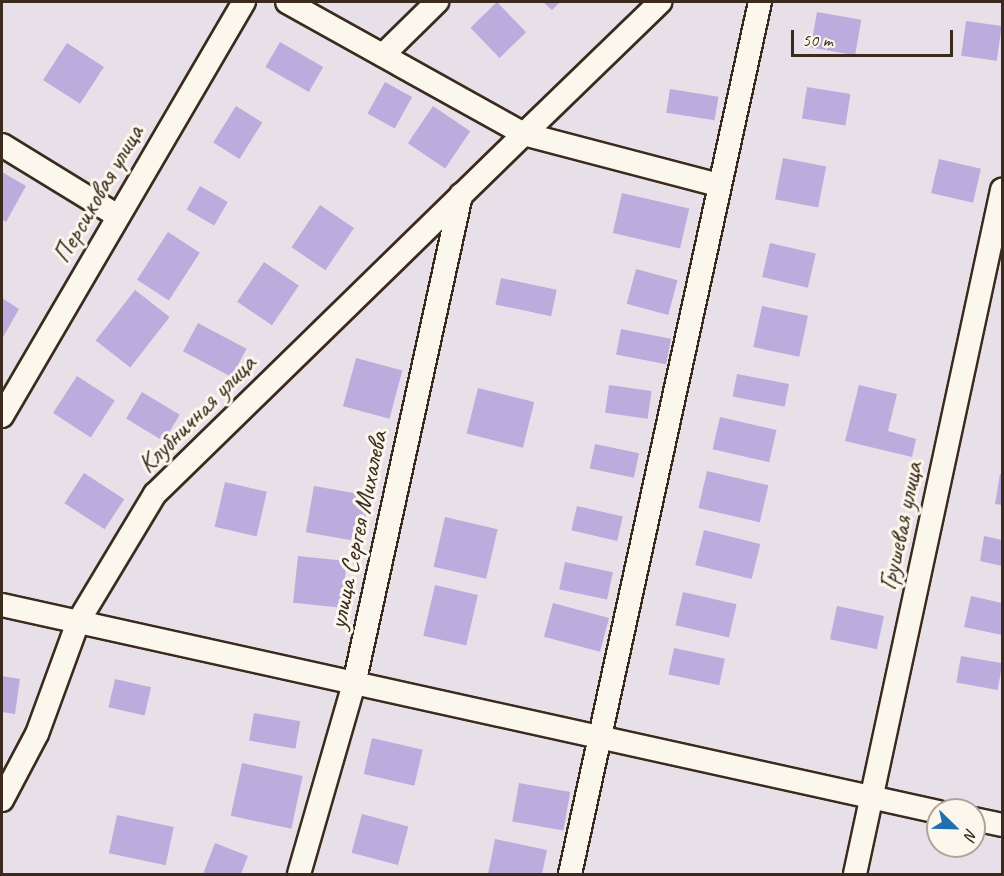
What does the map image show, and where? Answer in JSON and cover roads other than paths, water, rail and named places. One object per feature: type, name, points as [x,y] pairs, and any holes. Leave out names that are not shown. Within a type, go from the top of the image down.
[{"type":"street","name":"Персиковая улица","points":[[2,416],[244,2]]},
{"type":"street","points":[[287,2],[524,134],[720,186]]},
{"type":"street","points":[[383,55],[437,2]]},
{"type":"street","name":"Клубничная улица","points":[[2,800],[37,734],[78,622],[155,494],[660,2]]},
{"type":"street","points":[[570,874],[760,2]]},
{"type":"street","points":[[2,145],[118,216]]},
{"type":"street","name":"Грушевая улица","points":[[855,874],[1002,190]]},
{"type":"street","name":"улица Сергея Михалева","points":[[299,874],[354,684],[461,195]]},
{"type":"street","points":[[2,605],[600,740],[926,809]]},
{"type":"street","points":[[986,822],[1002,825]]}]
